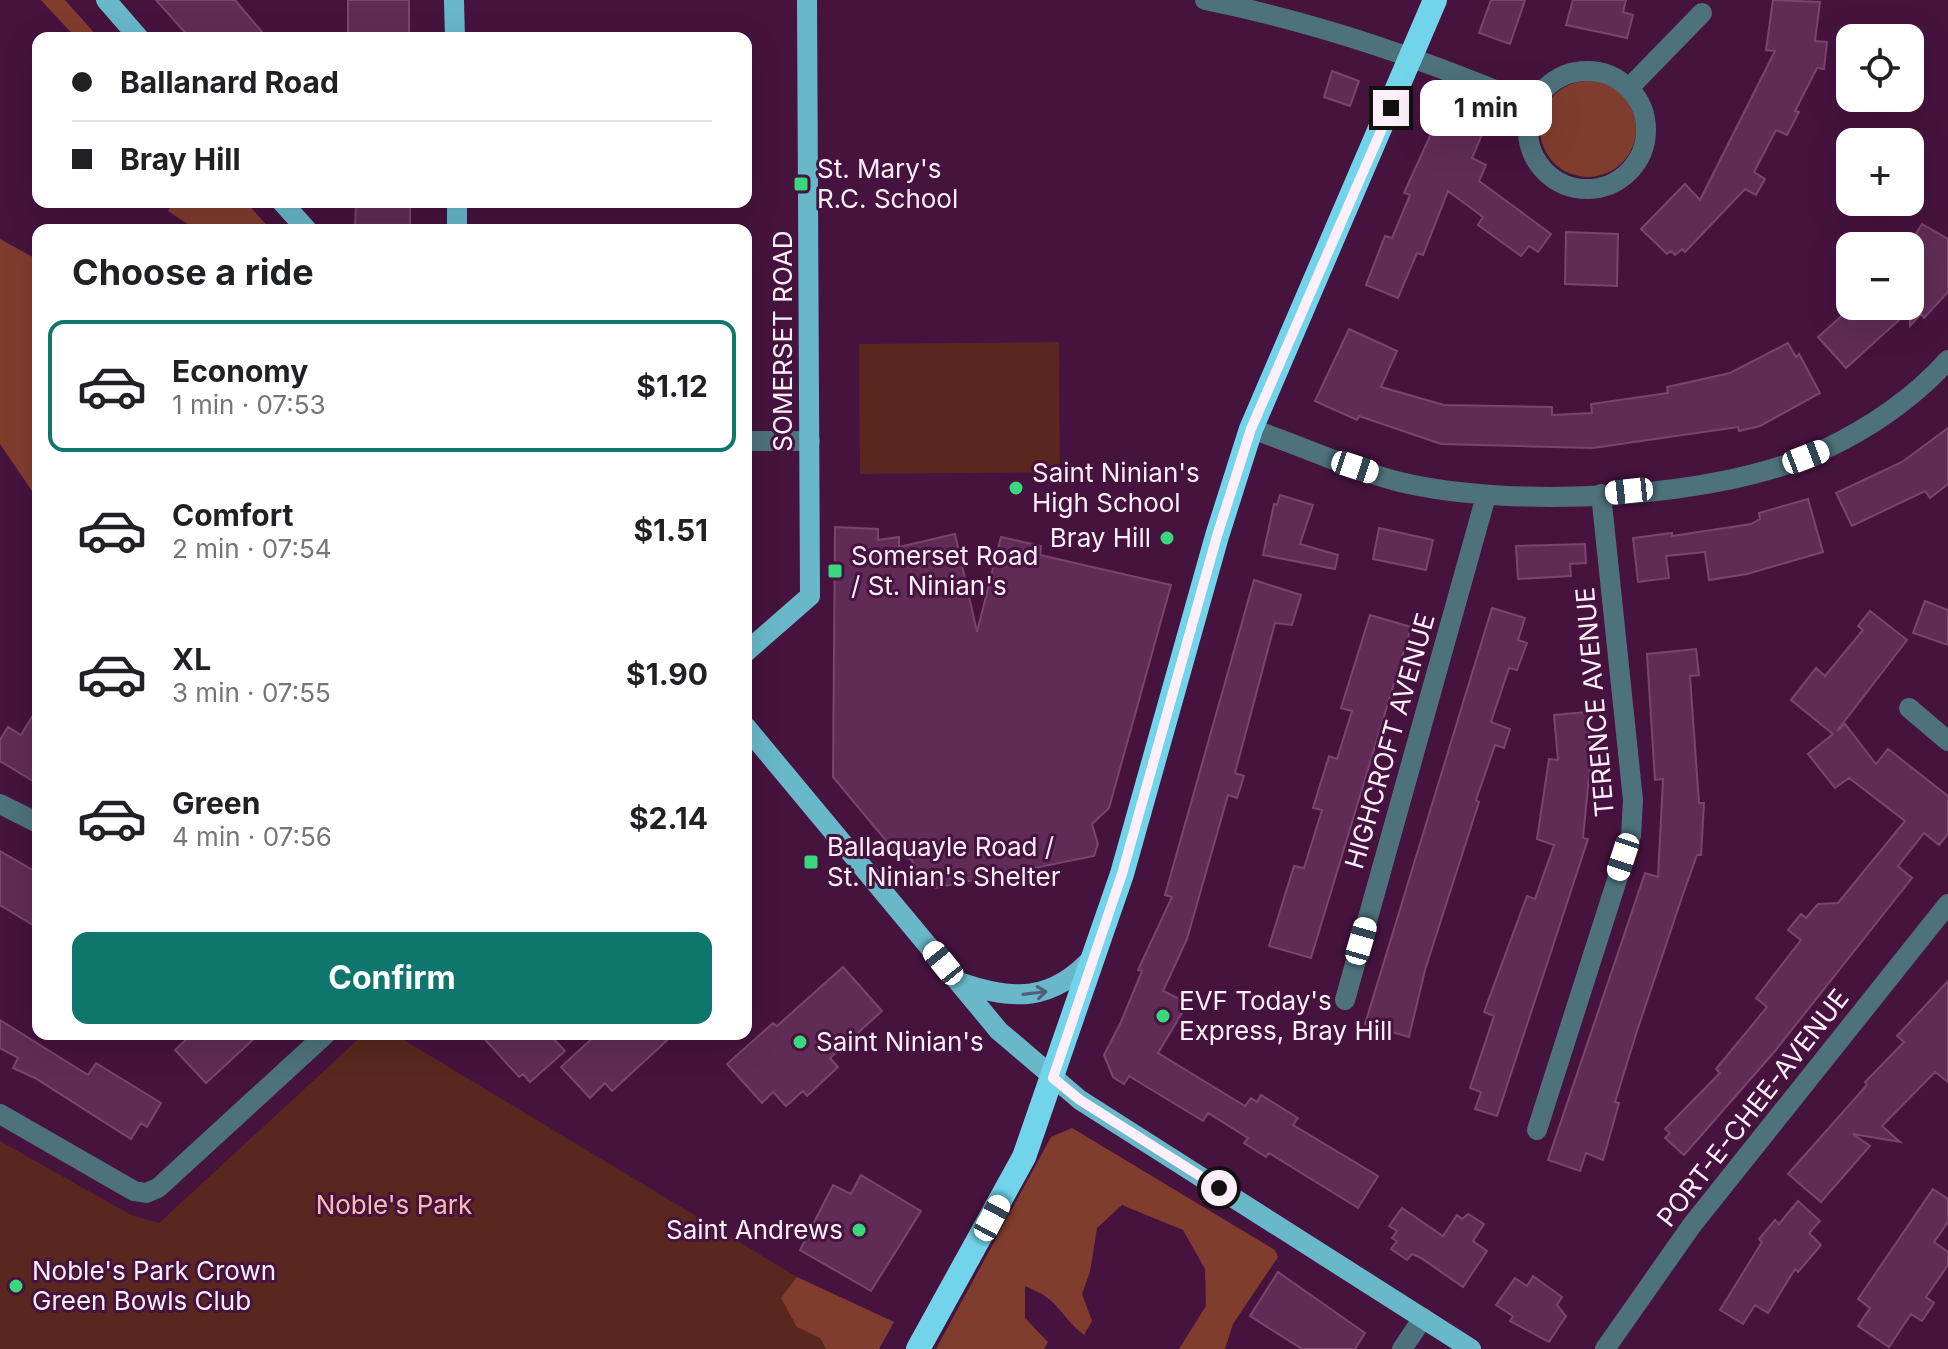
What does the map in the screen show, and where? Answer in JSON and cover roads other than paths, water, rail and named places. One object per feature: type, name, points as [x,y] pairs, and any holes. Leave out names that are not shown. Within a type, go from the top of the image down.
[{"type":"highway","points":[[918,1349],[1024,1157],[1097,952],[1251,429],[1414,56],[1435,0]]},
{"type":"main road","points":[[106,0],[134,32]]},
{"type":"main road","points":[[454,0],[455,32]]},
{"type":"main road","name":"SOMERSET ROAD","points":[[752,647],[810,596],[807,0]]},
{"type":"main road","points":[[287,208],[302,224]]},
{"type":"main road","points":[[752,734],[1006,1040],[1080,1100],[1471,1349]]},
{"type":"main road","points":[[959,982],[987,992],[1024,995],[1049,991],[1074,976],[1097,952]]},
{"type":"street","points":[[1205,0],[1293,18],[1414,56],[1534,106]]},
{"type":"street","points":[[1629,88],[1702,13]]},
{"type":"street","points":[[1577,72],[1605,75],[1629,88],[1645,118],[1642,152],[1621,178],[1598,188],[1572,187],[1543,170],[1529,139],[1534,106],[1544,90],[1559,78],[1577,72]]},
{"type":"street","points":[[1251,429],[1401,482],[1486,496],[1601,494],[1750,474],[1824,450],[1859,431],[1929,381],[1948,360]]},
{"type":"street","points":[[752,441],[810,441]]},
{"type":"street","name":"TERENCE AVENUE","points":[[1537,1130],[1631,836],[1633,800],[1601,494]]},
{"type":"street","name":"HIGHCROFT AVENUE","points":[[1345,1000],[1486,496]]},
{"type":"street","points":[[1909,708],[1948,741]]},
{"type":"street","points":[[0,804],[32,820]]},
{"type":"street","name":"PORT-E-CHEE-AVENUE","points":[[1605,1349],[1692,1225],[1948,904]]},
{"type":"street","points":[[0,1114],[127,1186],[146,1193],[158,1188],[319,1040]]},
{"type":"street","points":[[1402,1349],[1423,1318]]},
{"type":"place","name":"St. Mary's R.C. School","points":[[801,184]]},
{"type":"place","name":"Saint Ninian's High School","points":[[1016,488]]},
{"type":"place","name":"Bray Hill","points":[[1167,538]]},
{"type":"place","name":"Somerset Road / St. Ninian's","points":[[835,571]]},
{"type":"place","name":"Ballaquayle Road / St. Ninian's Shelter","points":[[811,862]]},
{"type":"place","name":"EVF Today's Express, Bray Hill","points":[[1163,1016]]},
{"type":"place","name":"Saint Ninian's","points":[[800,1042]]},
{"type":"place","name":"Saint Andrews","points":[[859,1230]]},
{"type":"place","name":"Noble's Park Crown Green Bowls Club","points":[[16,1286]]},
{"type":"park label","name":"Noble's Park","points":[[394,1205]]}]
